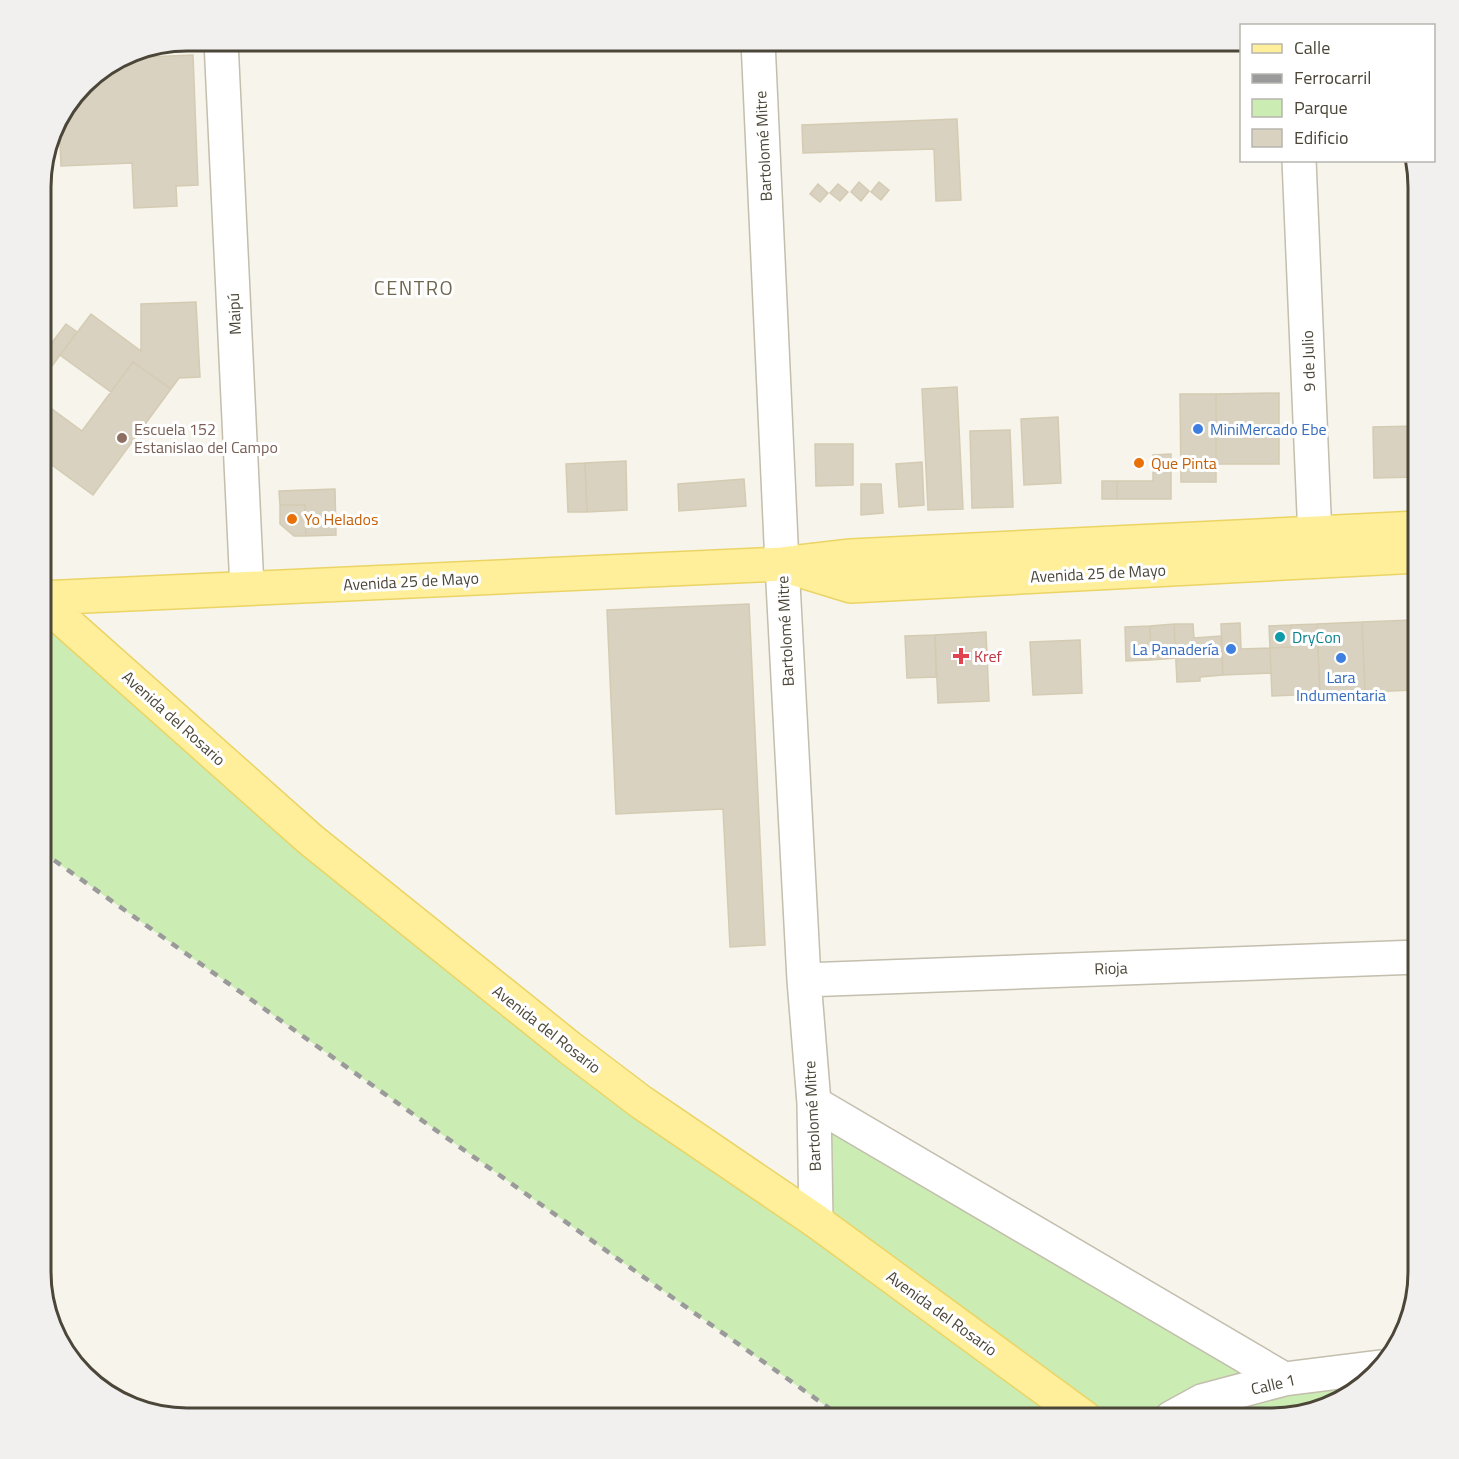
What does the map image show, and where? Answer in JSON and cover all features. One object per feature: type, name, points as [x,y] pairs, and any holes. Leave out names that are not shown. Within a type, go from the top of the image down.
[{"type":"main road","name":"Avenida 25 de Mayo","points":[[51,598],[782,564],[851,586],[1316,547],[1408,530]]},
{"type":"main road","name":"Avenida 25 de Mayo","points":[[1316,547],[1408,555]]},
{"type":"main road","name":"Avenida del Rosario","points":[[51,608],[311,840],[570,1048],[651,1108],[816,1221],[1070,1408]]},
{"type":"street","name":"Maipú","points":[[222,51],[247,588]]},
{"type":"street","name":"Bartolomé Mitre","points":[[758,51],[782,564],[804,980],[813,1103],[816,1221]]},
{"type":"street","name":"9 de Julio","points":[[1299,162],[1316,547]]},
{"type":"street","name":"Rioja","points":[[804,980],[1408,957]]},
{"type":"street","points":[[813,1103],[1284,1379]]},
{"type":"street","name":"Calle 1","points":[[1190,1408],[1202,1401],[1284,1379],[1367,1369]]},
{"type":"green space","points":[[51,609],[311,840],[816,1221],[814,1103],[1284,1379],[1353,1381],[1316,1401],[1290,1407],[1272,1408],[829,1408],[51,858]]},
{"type":"building","points":[[193,55],[198,185],[176,186],[177,206],[134,208],[132,163],[61,166],[60,139],[79,104],[111,74],[148,57]]},
{"type":"building","points":[[957,119],[961,200],[936,201],[934,149],[803,153],[802,125]]},
{"type":"building","points":[[859,182],[869,191],[861,201],[851,192]]},
{"type":"building","points":[[879,182],[889,190],[881,200],[871,192]]},
{"type":"building","points":[[818,184],[828,193],[820,202],[810,194]]},
{"type":"building","points":[[838,184],[848,192],[840,201],[830,193]]},
{"type":"building","points":[[196,302],[200,377],[179,378],[171,389],[133,362],[111,392],[60,355],[91,314],[141,351],[141,304]]},
{"type":"building","points":[[66,324],[77,332],[51,367],[51,344]]},
{"type":"building","points":[[133,362],[171,389],[93,495],[51,464],[51,408],[82,431]]},
{"type":"building","points":[[957,387],[963,509],[928,510],[922,389]]},
{"type":"building","points":[[1279,393],[1279,464],[1216,464],[1216,394]]},
{"type":"building","name":"MiniMercado Ebe","points":[[1180,394],[1216,394],[1216,482],[1181,482]]},
{"type":"building","points":[[1058,417],[1061,483],[1024,485],[1021,419]]},
{"type":"building","points":[[1408,426],[1408,477],[1374,478],[1373,427]]},
{"type":"building","points":[[1010,430],[1013,507],[972,508],[970,431]]},
{"type":"building","points":[[815,444],[853,444],[853,485],[816,486]]},
{"type":"building","points":[[1171,454],[1171,499],[1117,499],[1117,481],[1153,481],[1153,455]]},
{"type":"building","points":[[626,461],[627,510],[587,512],[585,463]]},
{"type":"building","points":[[922,462],[924,505],[899,507],[896,464]]},
{"type":"building","points":[[585,463],[587,512],[568,512],[566,464]]},
{"type":"building","points":[[744,479],[746,506],[679,511],[678,484]]},
{"type":"building","points":[[1102,481],[1117,481],[1117,499],[1102,499]]},
{"type":"building","points":[[861,484],[881,484],[883,513],[861,515]]},
{"type":"building","points":[[335,489],[336,535],[306,536],[305,505],[280,505],[279,491]]},
{"type":"building","points":[[280,505],[305,505],[306,536],[294,536],[280,524]]},
{"type":"building","points":[[749,604],[765,945],[730,947],[723,809],[616,814],[607,610]]},
{"type":"building","points":[[1408,620],[1408,690],[1365,692],[1362,622]]},
{"type":"building","name":"Lara Indumentaria","points":[[1362,622],[1365,692],[1320,694],[1317,624]]},
{"type":"building","name":"La Panadería","points":[[1240,623],[1241,649],[1270,648],[1271,673],[1223,675],[1221,624]]},
{"type":"building","points":[[1174,624],[1176,658],[1151,660],[1150,626]]},
{"type":"building","points":[[1174,624],[1193,624],[1194,638],[1221,636],[1223,675],[1200,677],[1200,681],[1177,682]]},
{"type":"building","points":[[1317,624],[1320,694],[1272,696],[1270,648],[1292,647],[1291,625]]},
{"type":"building","name":"DryCon","points":[[1291,625],[1292,647],[1270,648],[1269,626]]},
{"type":"building","points":[[1150,626],[1151,660],[1126,661],[1125,627]]},
{"type":"building","name":"Kref","points":[[986,632],[989,701],[938,703],[935,635]]},
{"type":"building","points":[[935,635],[936,677],[907,678],[905,636]]},
{"type":"building","points":[[1080,640],[1082,693],[1033,695],[1030,642]]},
{"type":"railway","points":[[51,858],[829,1408]]},
{"type":"place","name":"MiniMercado Ebe","points":[[1198,429]]},
{"type":"place","name":"Escuela 152 Estanislao del Campo","points":[[122,438]]},
{"type":"place","name":"Que Pinta","points":[[1139,463]]},
{"type":"place","name":"Yo Helados","points":[[292,519]]},
{"type":"place","name":"DryCon","points":[[1280,637]]},
{"type":"place","name":"La Panadería","points":[[1231,649]]},
{"type":"place","name":"Kref","points":[[961,656]]},
{"type":"place","name":"Lara Indumentaria","points":[[1341,658]]},
{"type":"district","name":"CENTRO","points":[[414,288]]}]
